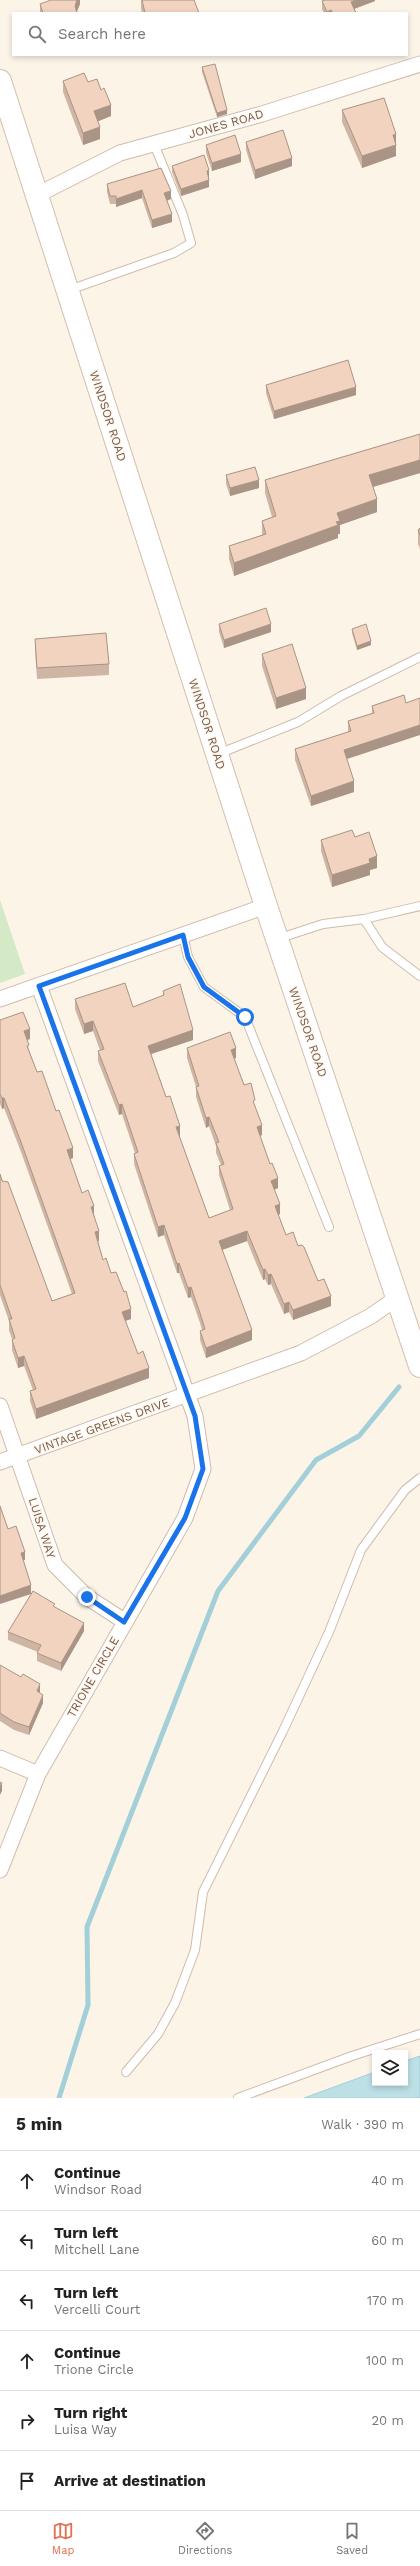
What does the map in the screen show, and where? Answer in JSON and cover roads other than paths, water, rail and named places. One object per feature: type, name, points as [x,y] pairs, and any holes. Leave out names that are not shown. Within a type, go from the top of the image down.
[{"type":"main road","name":"WINDSOR ROAD","points":[[0,81],[266,906],[420,1366]]},
{"type":"street","name":"JONES ROAD","points":[[37,195],[120,153],[262,114],[420,64]]},
{"type":"street","points":[[0,999],[266,906]]},
{"type":"street","name":"TRIONE CIRCLE","points":[[0,1870],[38,1774],[185,1518],[203,1469],[195,1416],[188,1395],[39,986]]},
{"type":"street","name":"VINTAGE GREENS DRIVE","points":[[0,1462],[301,1353],[371,1316],[398,1297]]},
{"type":"street","name":"LUISA WAY","points":[[0,1406],[55,1565],[87,1597],[124,1622]]},
{"type":"street","points":[[0,1758],[38,1774]]},
{"type":"lane","points":[[68,290],[174,253],[191,242],[183,215],[154,144]]},
{"type":"lane","points":[[217,754],[298,722],[341,696],[420,657]]},
{"type":"lane","points":[[277,939],[323,924],[364,919],[420,906]]},
{"type":"lane","points":[[364,919],[382,948],[420,976]]},
{"type":"lane","points":[[183,935],[188,957],[204,987],[245,1017],[329,1227]]},
{"type":"lane","points":[[126,2072],[158,2034],[175,2003],[195,1950],[203,1892],[286,1724],[329,1632],[360,1550],[405,1490],[420,1478]]},
{"type":"lane","points":[[238,2098],[352,2056],[420,2034]]},
{"type":"water","points":[[420,2056],[420,2098],[304,2098],[372,2073],[372,2086],[408,2086],[408,2060]]},
{"type":"waterway","points":[[59,2098],[88,2005],[87,1927],[218,1591],[316,1460],[359,1436],[399,1387]]}]
